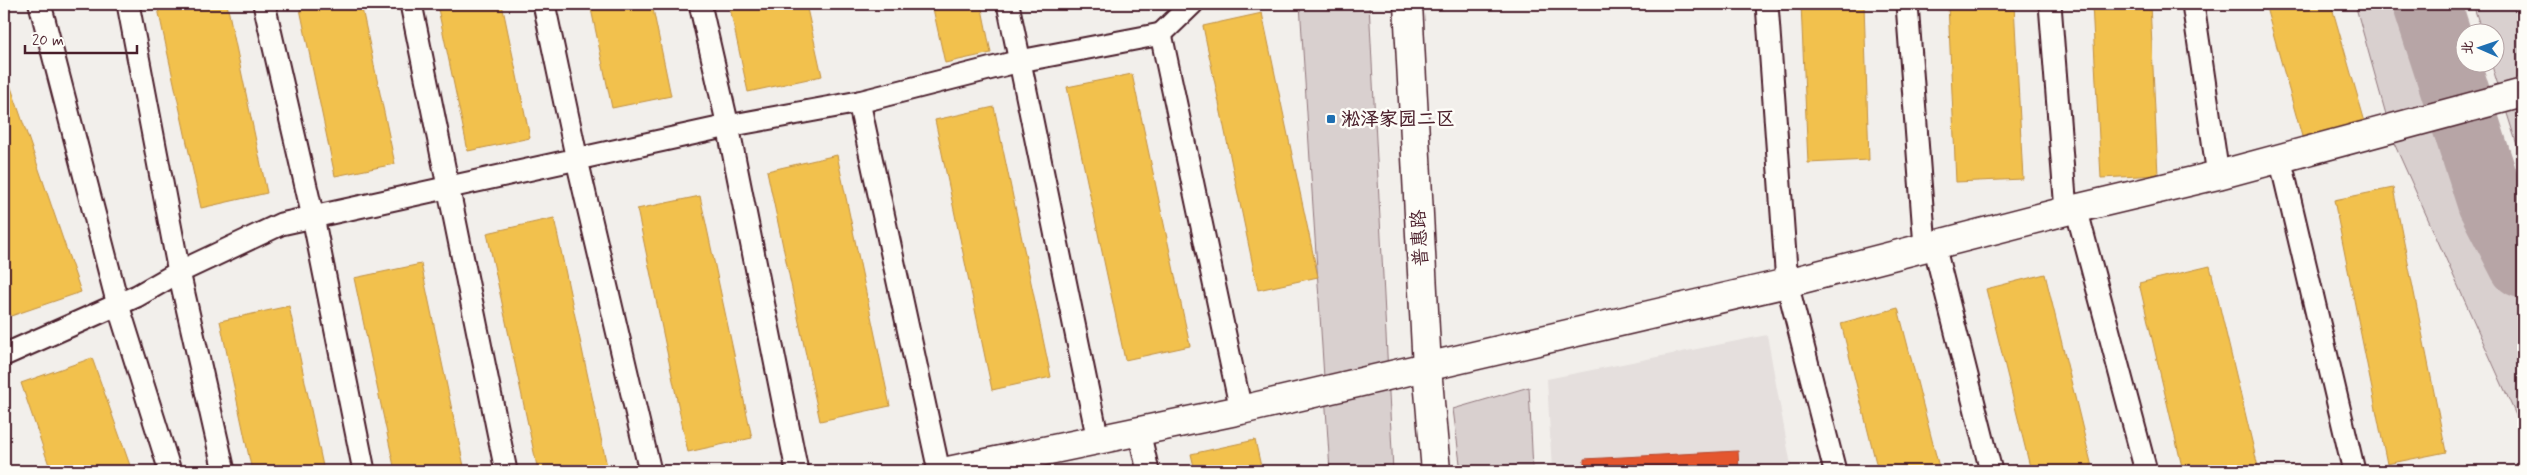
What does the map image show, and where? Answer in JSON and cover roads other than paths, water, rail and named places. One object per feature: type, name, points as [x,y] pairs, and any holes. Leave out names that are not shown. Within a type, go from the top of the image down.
[{"type":"street","name":"普惠路","points":[[1408,4],[1427,368],[1436,471]]},
{"type":"street","points":[[948,471],[1241,410],[1787,283],[2071,210],[2218,175],[2523,93]]},
{"type":"lane","points":[[40,4],[118,305],[170,471]]},
{"type":"lane","points":[[128,4],[179,272],[224,471]]},
{"type":"lane","points":[[264,4],[313,217],[364,471]]},
{"type":"lane","points":[[411,4],[506,471]]},
{"type":"lane","points":[[544,4],[577,160],[650,471]]},
{"type":"lane","points":[[700,4],[728,126],[797,471]]},
{"type":"lane","points":[[1008,4],[1098,440]]},
{"type":"lane","points":[[4,355],[118,305],[179,272],[281,224],[728,126],[859,102],[1020,61],[1161,34],[1192,4]]},
{"type":"lane","points":[[1768,4],[1787,283],[1835,471]]},
{"type":"lane","points":[[1907,4],[1929,246],[1991,471]]},
{"type":"lane","points":[[2050,4],[2071,210],[2146,471]]},
{"type":"lane","points":[[2193,4],[2218,175]]},
{"type":"lane","points":[[1161,34],[1241,410]]},
{"type":"lane","points":[[859,102],[939,471]]},
{"type":"lane","points":[[2280,158],[2354,471]]},
{"type":"lane","points":[[1139,431],[1148,471]]},
{"type":"waterway","points":[[2427,4],[2491,202],[2523,264]]},
{"type":"place","name":"淞泽家园二区","points":[[1331,119]]}]
